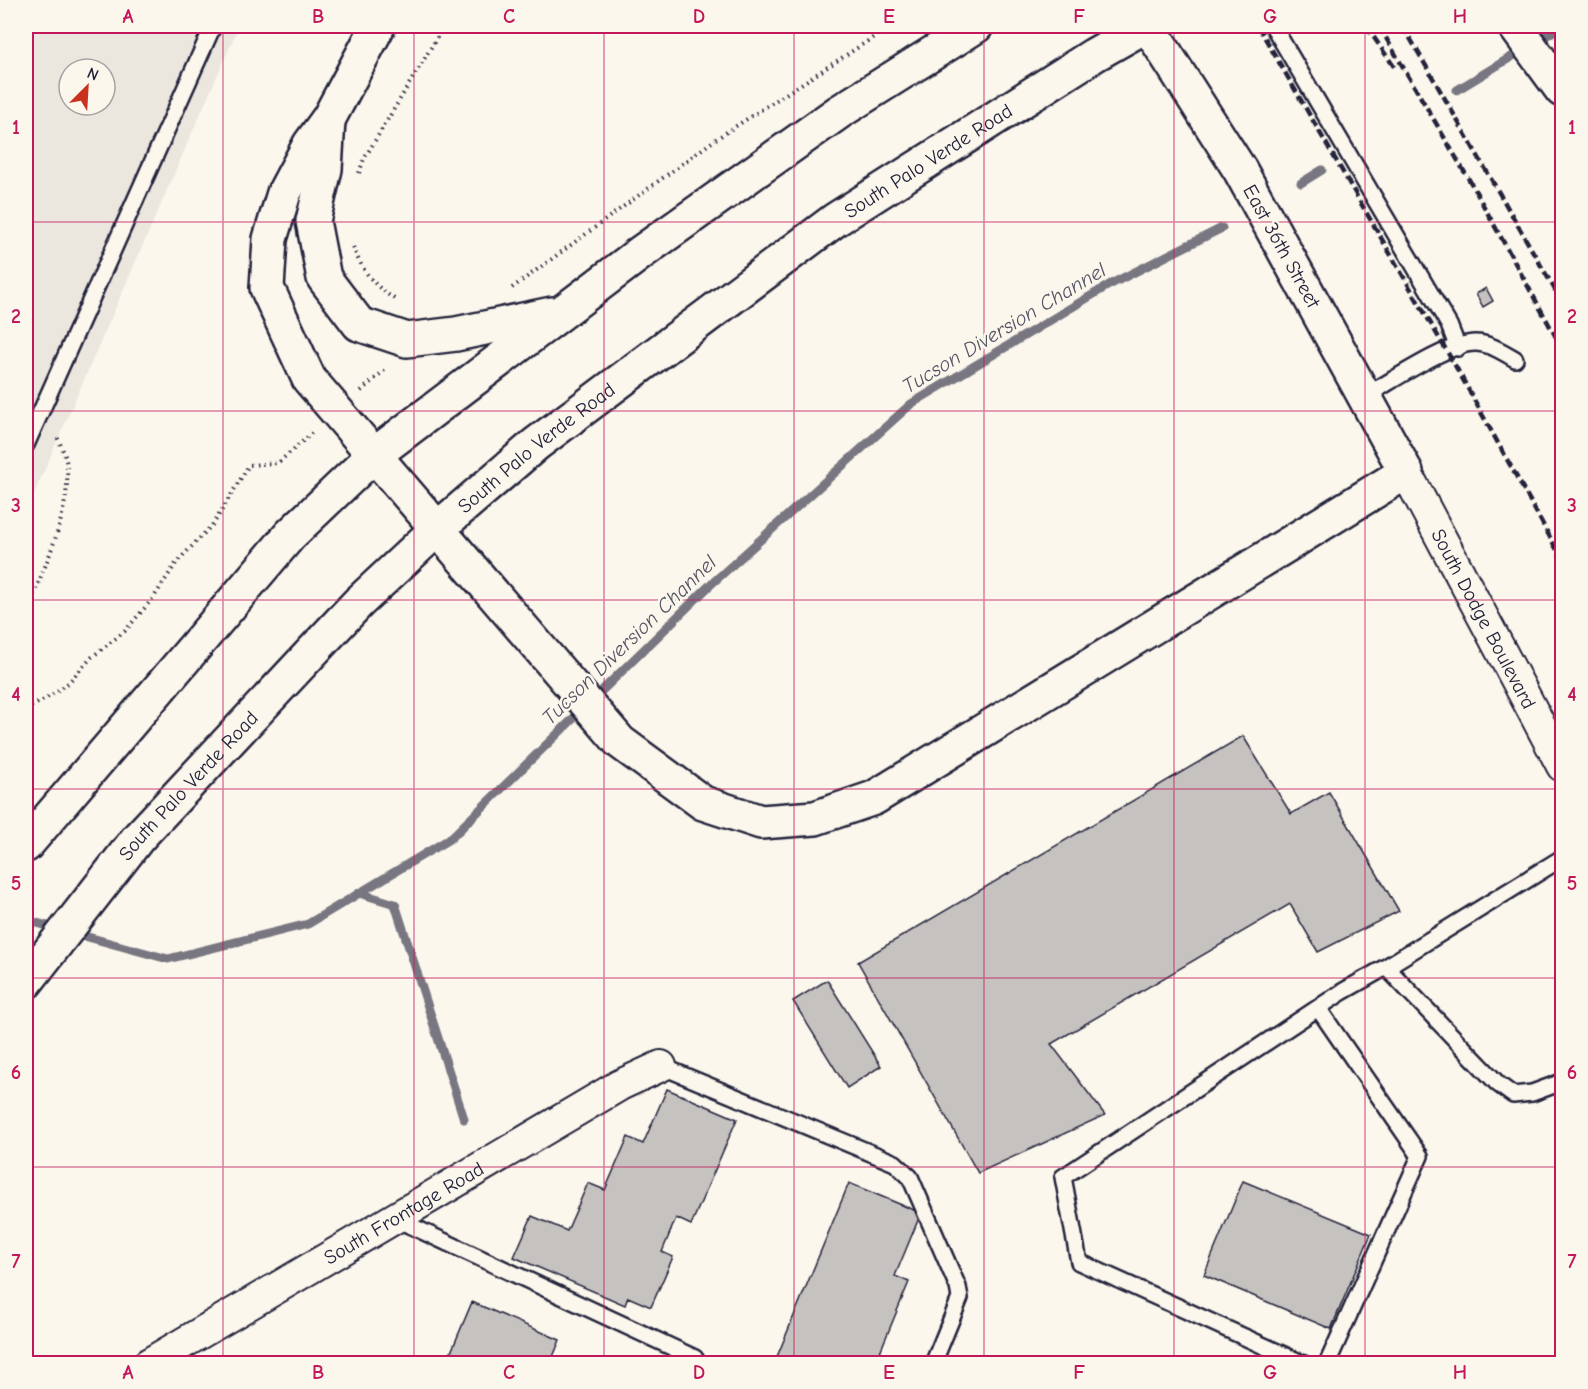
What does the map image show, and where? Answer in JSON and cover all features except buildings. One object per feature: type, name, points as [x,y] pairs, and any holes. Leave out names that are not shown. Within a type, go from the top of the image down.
[{"type":"main road","points":[[378,26],[329,118],[310,144],[284,192],[270,239],[267,288],[309,379],[436,530],[620,742],[703,802],[761,822],[815,818],[874,798],[1406,472]]},
{"type":"main road","points":[[28,842],[290,535],[374,455],[484,374],[559,313],[839,112],[976,26]]},
{"type":"main road","name":"South Palo Verde Road","points":[[26,982],[138,838],[358,603],[436,530],[550,432],[835,220],[1094,55],[1146,26]]},
{"type":"main road","name":"East 36th Street","points":[[1146,26],[1240,170],[1406,472]]},
{"type":"main road","points":[[1515,26],[1563,90]]},
{"type":"main road","points":[[329,118],[325,170],[314,221],[324,278],[359,324],[407,340],[456,334],[559,313]]},
{"type":"street","name":"South Dodge Boulevard","points":[[1406,472],[1563,766]]},
{"type":"street","name":"South Frontage Road","points":[[167,1360],[394,1218],[620,1085],[661,1066]]},
{"type":"lane","points":[[26,445],[213,26]]},
{"type":"lane","points":[[1273,26],[1449,325],[1458,348]]},
{"type":"lane","points":[[1365,396],[1446,351],[1475,343],[1494,348],[1515,358]]},
{"type":"lane","points":[[1304,1364],[1079,1262],[1063,1177],[1318,1008],[1563,858]]},
{"type":"lane","points":[[1386,968],[1498,1084],[1513,1095],[1532,1093],[1563,1082]]},
{"type":"lane","points":[[1318,1008],[1420,1156],[1327,1364]]},
{"type":"lane","points":[[661,1066],[896,1162],[904,1168],[949,1265],[960,1298],[933,1364]]},
{"type":"lane","points":[[394,1218],[695,1358]]},
{"type":"path","points":[[358,176],[364,159],[444,26]]},
{"type":"path","points":[[507,291],[717,139],[891,26]]},
{"type":"path","points":[[350,240],[360,265],[378,289],[398,301]]},
{"type":"path","points":[[26,611],[50,551],[67,492],[66,459],[55,432],[39,416]]},
{"type":"path","points":[[26,709],[44,700],[68,683],[92,657],[125,631],[154,597],[177,562],[214,523],[249,465],[278,463]]},
{"type":"shaded area","points":[[26,26],[239,26],[26,512]]},
{"type":"waterway","name":"Tucson Diversion Channel","points":[[1457,90],[1562,26]]},
{"type":"waterway","points":[[1301,183],[1322,170]]},
{"type":"waterway","name":"Tucson Diversion Channel","points":[[26,920],[168,959],[308,924],[451,838],[708,587],[911,404],[1109,285],[1222,228]]},
{"type":"waterway","points":[[359,893],[395,904],[464,1119]]},
{"type":"railway","points":[[1258,26],[1456,367],[1562,559]]},
{"type":"railway","points":[[1366,26],[1395,68]]},
{"type":"railway","points":[[1379,26],[1471,183],[1562,348]]},
{"type":"railway","points":[[1403,26],[1562,302]]}]
